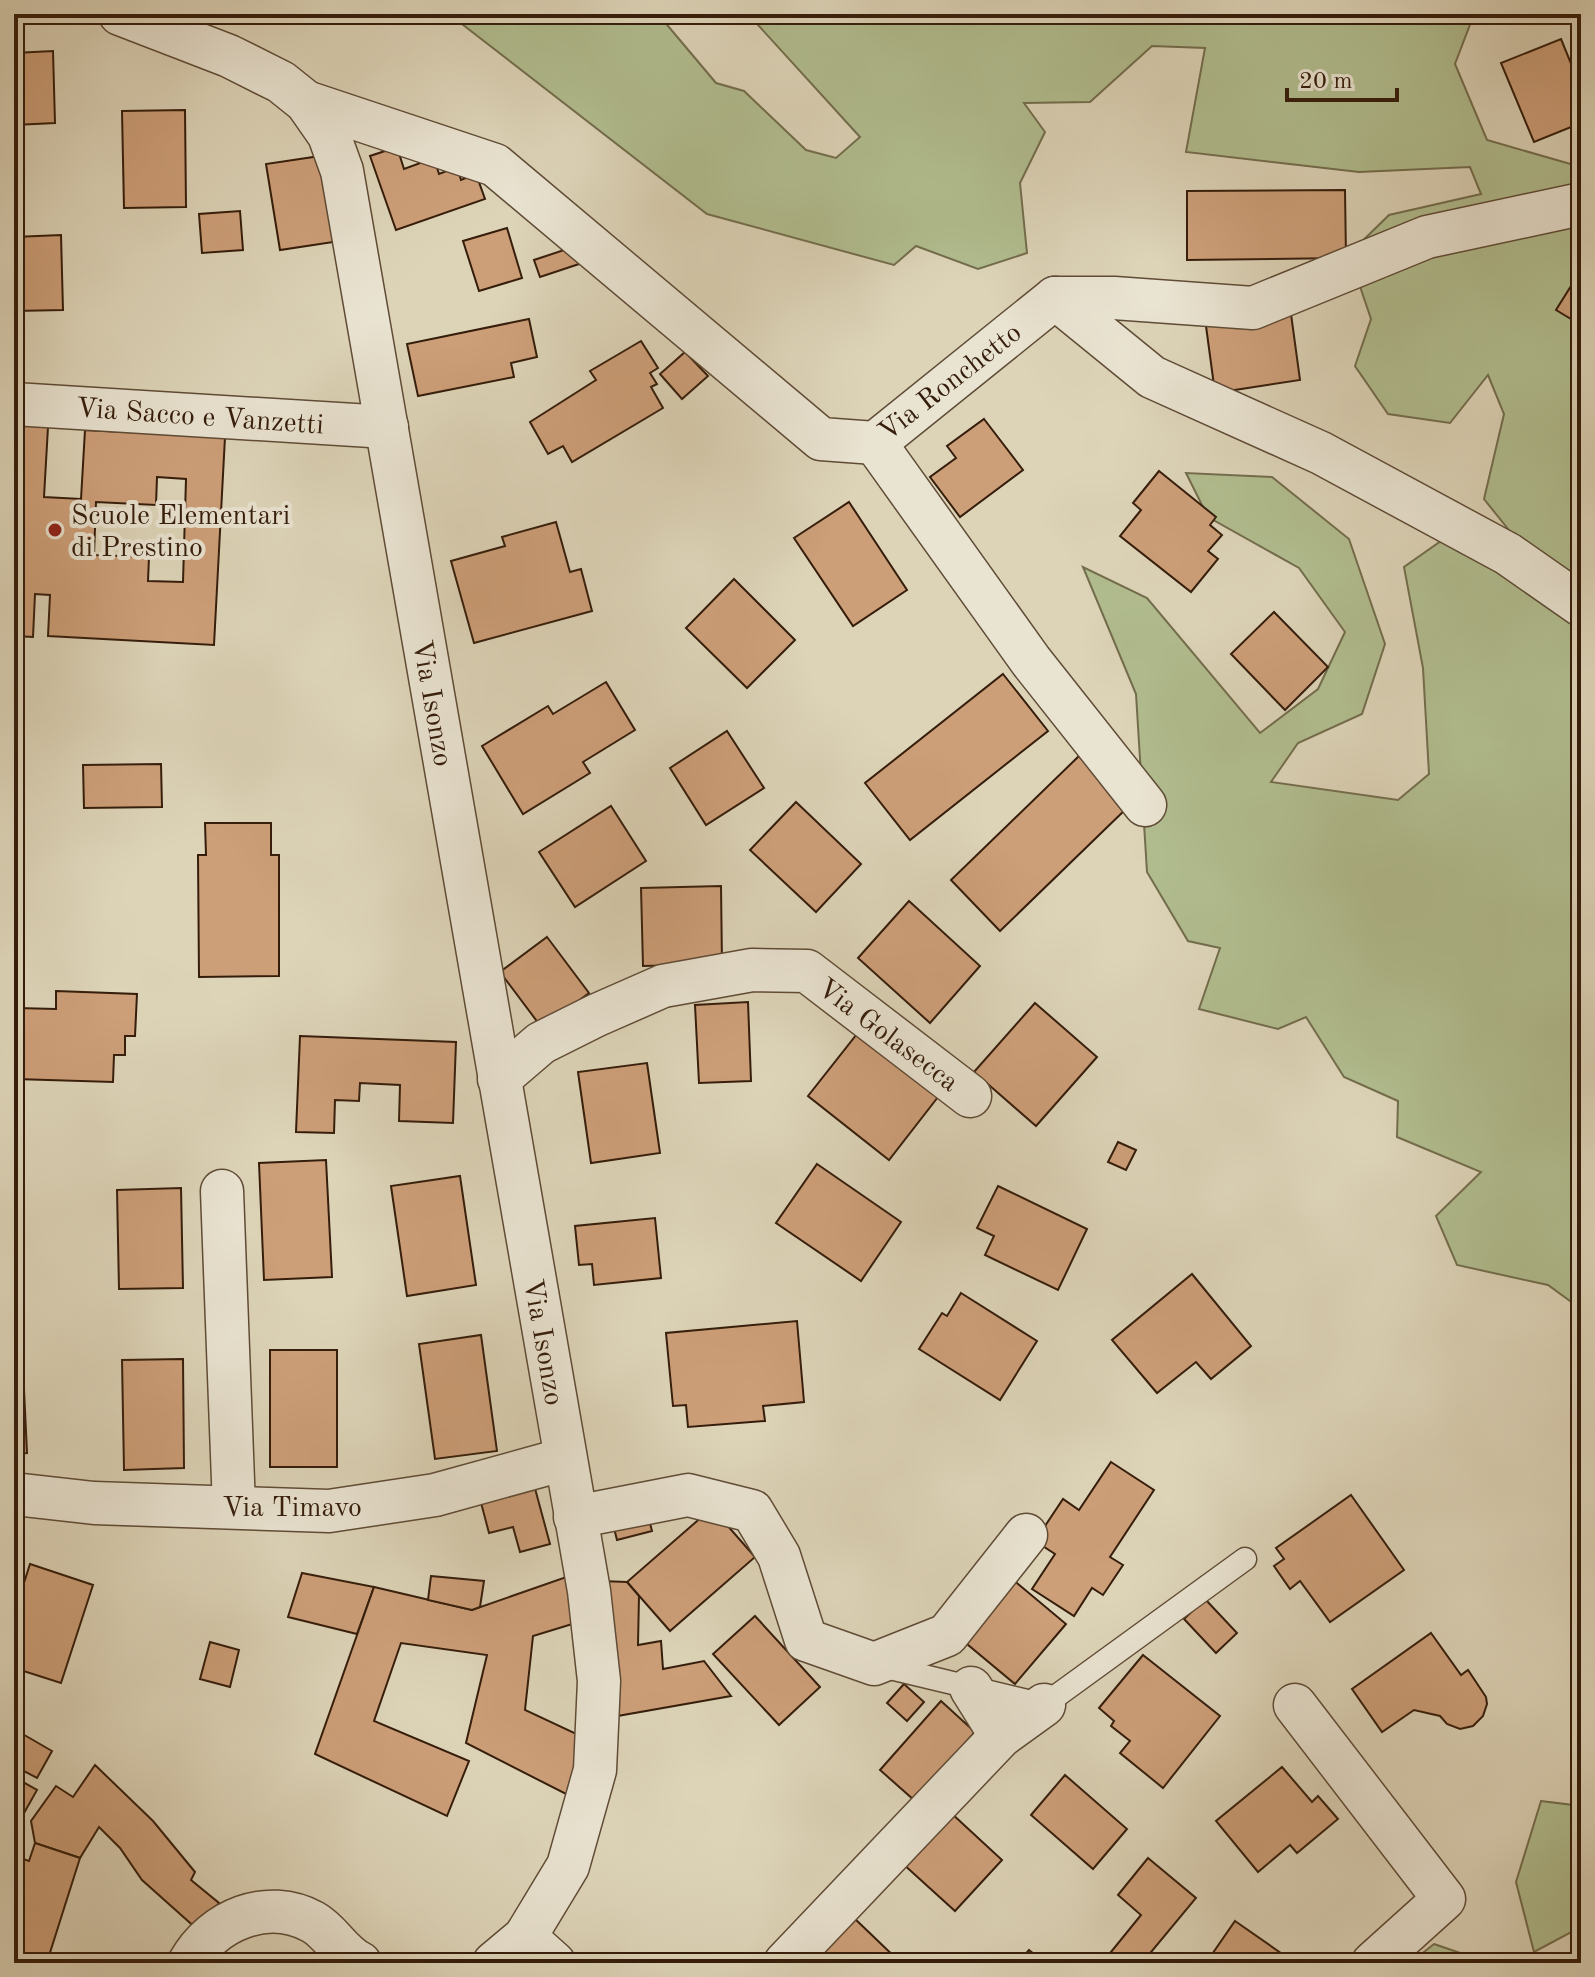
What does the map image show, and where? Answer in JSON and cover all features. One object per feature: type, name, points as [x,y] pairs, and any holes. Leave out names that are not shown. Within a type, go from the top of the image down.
[{"type":"street","name":"Via Isonzo","points":[[120,14],[229,56],[281,82],[306,102],[329,135],[342,171],[589,1591],[599,1681],[595,1770],[568,1866],[524,1954]]},
{"type":"street","name":"Via Ronchetto","points":[[306,102],[495,165],[821,439],[875,443],[1055,298]]},
{"type":"street","points":[[1055,298],[1114,298],[1253,308],[1427,237],[1581,204]]},
{"type":"street","points":[[1055,298],[1152,377],[1321,453],[1508,554],[1581,605]]},
{"type":"street","name":"Via Sacco e Vanzetti","points":[[14,404],[387,427]]},
{"type":"street","points":[[875,443],[1031,661],[1145,805]]},
{"type":"street","name":"Via Golasecca","points":[[499,1079],[541,1043],[663,986],[752,970],[807,971],[970,1096]]},
{"type":"street","points":[[222,1191],[234,1507]]},
{"type":"street","name":"Via Timavo","points":[[14,1494],[94,1503],[329,1511],[435,1495],[565,1459]]},
{"type":"street","points":[[575,1517],[688,1495],[752,1511],[779,1556],[806,1640],[874,1664],[947,1635],[1026,1535]]},
{"type":"street","points":[[971,1688],[1001,1736]]},
{"type":"street","points":[[785,1963],[1001,1736],[1044,1705]]},
{"type":"street","points":[[1295,1705],[1444,1899],[1373,1963]]},
{"type":"street","points":[[189,1963],[196,1950],[214,1931],[238,1918],[263,1912],[290,1913],[314,1923],[360,1963]]},
{"type":"lane","points":[[874,1664],[1044,1705],[1245,1559]]},
{"type":"green space","points":[[449,14],[658,14],[716,83],[744,91],[806,150],[836,158],[860,137],[748,14],[1474,14],[1455,64],[1487,140],[1581,167],[1581,1309],[1548,1285],[1457,1265],[1436,1216],[1481,1172],[1397,1137],[1398,1101],[1344,1077],[1306,1017],[1278,1029],[1199,1009],[1220,948],[1188,941],[1147,872],[1136,694],[1083,567],[1147,598],[1260,733],[1318,689],[1345,632],[1299,568],[1208,517],[1186,473],[1272,477],[1349,539],[1385,644],[1362,714],[1298,743],[1271,782],[1398,800],[1429,774],[1423,668],[1404,567],[1441,541],[1508,529],[1484,499],[1504,414],[1488,375],[1450,423],[1388,414],[1355,366],[1371,319],[1349,254],[1389,215],[1481,194],[1470,167],[1359,172],[1186,152],[1205,48],[1152,46],[1090,102],[1024,103],[1045,132],[1020,183],[1027,253],[978,269],[916,246],[894,265],[707,214]]},
{"type":"green space","points":[[1541,1801],[1581,1806],[1581,1927],[1534,1952],[1516,1882]]},
{"type":"green space","points":[[1434,1944],[1472,1957],[1474,1963],[1410,1963]]},
{"type":"building","points":[[1561,39],[1581,88],[1581,123],[1534,142],[1501,63]]},
{"type":"building","points":[[53,51],[55,123],[14,125],[14,53]]},
{"type":"building","points":[[185,110],[186,207],[124,208],[122,111]]},
{"type":"building","points":[[397,147],[404,169],[434,158],[439,174],[457,167],[461,180],[476,174],[485,199],[396,230],[370,156]]},
{"type":"building","points":[[327,155],[340,241],[280,250],[266,164]]},
{"type":"building","points":[[1345,190],[1346,258],[1187,260],[1187,191]]},
{"type":"building","points":[[240,211],[243,250],[202,253],[199,214]]},
{"type":"building","points":[[507,228],[522,278],[479,291],[463,241]]},
{"type":"building","points":[[61,235],[63,310],[14,311],[14,237]]},
{"type":"building","points":[[576,246],[582,263],[540,277],[534,260]]},
{"type":"building","points":[[1581,270],[1581,325],[1556,310]]},
{"type":"building","points":[[1291,314],[1300,380],[1215,393],[1206,326]]},
{"type":"building","points":[[529,319],[537,357],[511,363],[514,377],[418,396],[407,344]]},
{"type":"building","points":[[641,341],[658,368],[650,373],[657,384],[651,387],[663,408],[572,462],[563,446],[548,454],[530,422],[596,380],[590,371]]},
{"type":"building","points":[[685,352],[708,376],[682,399],[660,374]]},
{"type":"building","points":[[984,419],[1023,470],[960,517],[930,477],[956,458],[947,446]]},
{"type":"building","name":"Scuole Elementari di Prestino","points":[[14,425],[48,427],[44,497],[81,499],[85,430],[225,437],[214,645],[48,636],[50,595],[35,594],[33,637],[14,636]],"holes":[[[157,477],[186,479],[183,582],[148,581],[149,557],[94,555],[96,502],[156,505]]]},
{"type":"building","points":[[1159,471],[1216,517],[1210,525],[1222,535],[1208,551],[1218,559],[1191,592],[1120,536],[1141,510],[1133,503]]},
{"type":"building","points":[[849,502],[907,590],[853,626],[794,538]]},
{"type":"building","points":[[556,522],[570,572],[581,569],[592,611],[474,643],[451,561],[505,546],[502,537]]},
{"type":"building","points":[[734,579],[795,640],[747,688],[686,628]]},
{"type":"building","points":[[1274,612],[1328,667],[1285,710],[1231,654]]},
{"type":"building","points":[[1003,674],[1048,731],[910,840],[865,783]]},
{"type":"building","points":[[606,682],[635,730],[583,762],[590,773],[523,814],[482,746],[548,706],[553,714]]},
{"type":"building","points":[[727,731],[764,788],[706,825],[670,768]]},
{"type":"building","points":[[1079,756],[1128,807],[1000,931],[951,880]]},
{"type":"building","points":[[161,764],[162,807],[84,808],[83,765]]},
{"type":"building","points":[[796,802],[861,864],[816,912],[750,850]]},
{"type":"building","points":[[611,806],[646,861],[575,907],[539,852]]},
{"type":"building","points":[[205,823],[271,823],[271,855],[279,855],[279,976],[199,977],[198,855],[206,855]]},
{"type":"building","points":[[721,886],[722,964],[643,966],[641,888]]},
{"type":"building","points":[[909,901],[980,966],[930,1023],[858,958]]},
{"type":"building","points":[[547,937],[589,993],[542,1028],[500,972]]},
{"type":"building","points":[[56,991],[137,994],[135,1036],[125,1036],[125,1055],[114,1055],[113,1082],[16,1079],[17,1008],[56,1009]]},
{"type":"building","points":[[748,1002],[751,1081],[699,1083],[695,1005]]},
{"type":"building","points":[[1035,1003],[1097,1057],[1036,1126],[974,1072]]},
{"type":"building","points":[[857,1034],[938,1097],[889,1160],[808,1096]]},
{"type":"building","points":[[300,1036],[456,1042],[453,1123],[399,1121],[400,1085],[360,1083],[359,1101],[335,1100],[334,1133],[296,1132]]},
{"type":"building","points":[[647,1063],[660,1153],[591,1163],[578,1072]]},
{"type":"building","points":[[1118,1142],[1136,1150],[1126,1170],[1108,1162]]},
{"type":"building","points":[[14,1157],[17,1157],[22,1273],[14,1273]]},
{"type":"building","points":[[326,1160],[332,1277],[264,1280],[259,1163]]},
{"type":"building","points":[[817,1164],[901,1222],[861,1281],[776,1223]]},
{"type":"building","points":[[460,1176],[476,1285],[407,1296],[391,1186]]},
{"type":"building","points":[[998,1186],[1087,1229],[1058,1290],[985,1255],[994,1236],[977,1228]]},
{"type":"building","points":[[181,1188],[183,1288],[119,1289],[117,1190]]},
{"type":"building","points":[[655,1218],[661,1278],[594,1285],[592,1264],[579,1265],[575,1226]]},
{"type":"building","points":[[1192,1274],[1251,1346],[1211,1379],[1196,1362],[1157,1393],[1112,1340]]},
{"type":"building","points":[[961,1293],[1037,1341],[1000,1400],[919,1349],[942,1313],[947,1316]]},
{"type":"building","points":[[797,1321],[804,1402],[763,1406],[765,1421],[688,1427],[686,1405],[673,1406],[666,1333]]},
{"type":"building","points":[[481,1335],[497,1451],[435,1459],[419,1344]]},
{"type":"building","points":[[22,1347],[27,1453],[14,1454],[14,1348]]},
{"type":"building","points":[[270,1350],[337,1350],[337,1467],[270,1467]]},
{"type":"building","points":[[183,1359],[184,1468],[124,1470],[122,1360]]},
{"type":"building","points":[[1111,1462],[1154,1490],[1110,1557],[1123,1565],[1103,1595],[1092,1588],[1074,1616],[1032,1589],[1055,1554],[1035,1541],[1063,1499],[1079,1510]]},
{"type":"building","points":[[533,1481],[550,1544],[520,1552],[513,1527],[489,1533],[479,1495]]},
{"type":"building","points":[[1351,1495],[1404,1570],[1330,1622],[1300,1581],[1290,1589],[1274,1566],[1284,1559],[1276,1548]]},
{"type":"building","points":[[646,1507],[652,1531],[617,1540],[611,1516]]},
{"type":"building","points":[[712,1508],[755,1557],[670,1631],[627,1582]]},
{"type":"building","points":[[30,1564],[93,1585],[61,1683],[14,1668],[14,1614]]},
{"type":"building","points":[[302,1573],[374,1587],[357,1634],[288,1617]]},
{"type":"building","points":[[1005,1573],[1066,1624],[1015,1684],[955,1634]]},
{"type":"building","points":[[572,1575],[582,1621],[533,1636],[525,1710],[583,1737],[572,1797],[466,1743],[487,1655],[401,1643],[374,1721],[469,1761],[447,1816],[315,1754],[374,1587],[472,1610]]},
{"type":"building","points":[[431,1576],[484,1581],[480,1607],[472,1610],[428,1600]]},
{"type":"building","points":[[601,1581],[627,1582],[639,1596],[638,1645],[661,1641],[663,1669],[704,1661],[731,1696],[606,1718]]},
{"type":"building","points":[[1205,1599],[1237,1633],[1216,1653],[1184,1619]]},
{"type":"building","points":[[755,1616],[820,1687],[779,1725],[713,1654]]},
{"type":"building","points":[[1431,1633],[1461,1675],[1468,1670],[1486,1697],[1483,1716],[1473,1726],[1460,1729],[1447,1724],[1440,1716],[1414,1710],[1382,1732],[1352,1689]]},
{"type":"building","points":[[210,1642],[239,1650],[230,1687],[200,1679]]},
{"type":"building","points":[[1143,1655],[1220,1716],[1163,1788],[1120,1753],[1130,1741],[1111,1726],[1114,1721],[1099,1708]]},
{"type":"building","points":[[904,1684],[924,1702],[907,1721],[887,1703]]},
{"type":"building","points":[[941,1701],[975,1732],[914,1800],[880,1770]]},
{"type":"building","points":[[14,1729],[52,1751],[37,1778],[14,1766]]},
{"type":"building","points":[[95,1765],[153,1821],[195,1872],[191,1880],[219,1903],[198,1930],[142,1880],[120,1848],[99,1827],[80,1858],[35,1843],[31,1821],[56,1786],[73,1797]]},
{"type":"building","points":[[1282,1767],[1312,1802],[1318,1796],[1338,1819],[1297,1853],[1290,1845],[1258,1872],[1216,1821]]},
{"type":"building","points":[[1065,1775],[1127,1829],[1093,1869],[1031,1815]]},
{"type":"building","points":[[14,1777],[37,1790],[14,1831]]},
{"type":"building","points":[[950,1812],[1002,1860],[955,1911],[902,1863]]},
{"type":"building","points":[[35,1843],[80,1858],[48,1959],[59,1963],[14,1963],[14,1919],[18,1906],[14,1905],[14,1856],[29,1861]]},
{"type":"building","points":[[1148,1858],[1196,1898],[1142,1963],[1102,1963],[1141,1915],[1118,1895]]},
{"type":"building","points":[[853,1917],[901,1963],[810,1963]]},
{"type":"building","points":[[1235,1921],[1288,1958],[1285,1963],[1206,1963]]},
{"type":"building","points":[[1029,1950],[1045,1963],[1018,1963]]},
{"type":"place","name":"Scuole Elementari di Prestino","points":[[55,530]]}]
